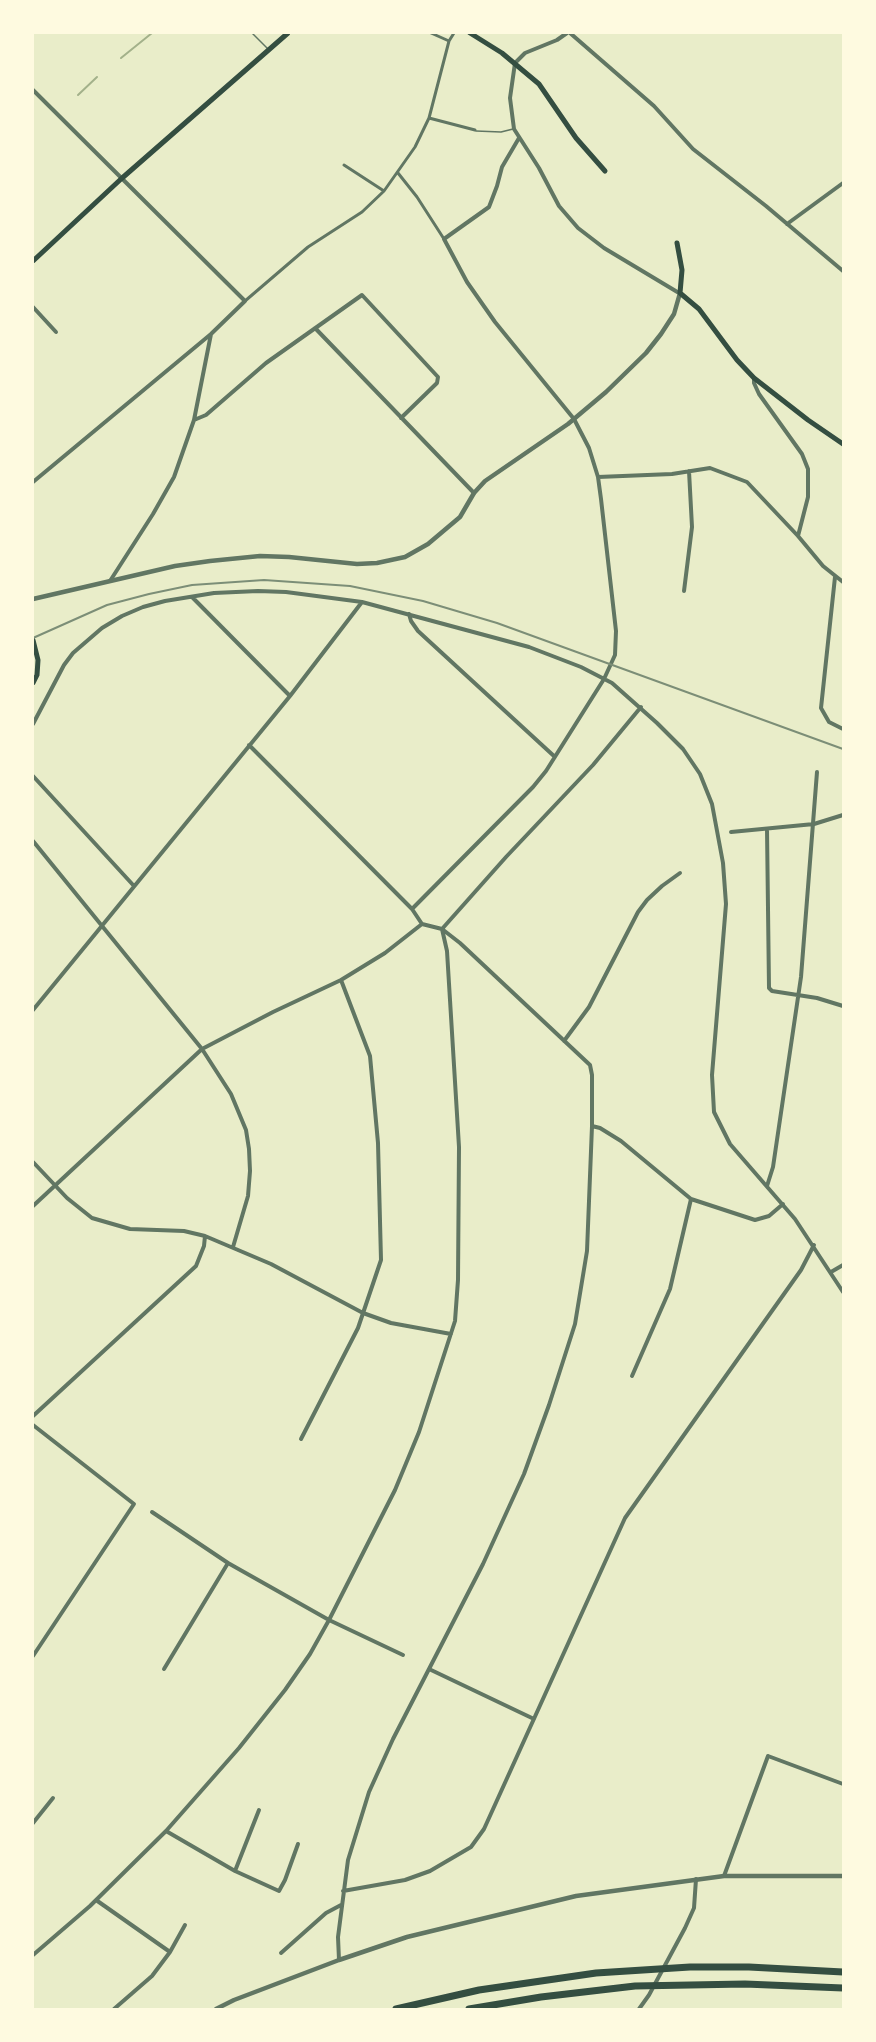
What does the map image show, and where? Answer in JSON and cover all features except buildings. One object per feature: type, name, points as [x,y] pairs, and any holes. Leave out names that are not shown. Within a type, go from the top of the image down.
[{"type":"highway","points":[[396,2009],[451,1996],[530,1982],[647,1969],[749,1967],[843,1972]]},
{"type":"highway","points":[[470,2009],[541,1996],[634,1986],[745,1984],[843,1988]]},
{"type":"main road","points":[[33,261],[122,179],[288,33]]},
{"type":"main road","points":[[470,33],[514,63],[539,84],[576,138],[605,171]]},
{"type":"main road","points":[[676,243],[682,270],[680,293],[699,309],[737,360],[754,378],[843,444]]},
{"type":"main road","points":[[33,640],[38,660],[37,675],[33,683]]},
{"type":"street","points":[[431,33],[449,41]]},
{"type":"street","points":[[33,482],[211,334],[245,301],[308,247],[362,212],[384,191],[415,147],[429,118],[449,41],[454,33]]},
{"type":"street","points":[[33,599],[175,566],[236,558],[289,557],[357,564],[391,561],[415,551],[448,528],[466,510],[474,493],[484,481],[574,419],[606,392],[654,344],[674,314],[680,293],[603,248],[578,228],[559,206],[539,168],[514,129],[510,98],[514,63],[525,53],[568,33],[654,106],[693,149],[843,271]]},
{"type":"street","points":[[33,90],[245,301]]},
{"type":"street","points":[[33,102],[39,96]]},
{"type":"street","points":[[429,118],[475,130]]},
{"type":"street","points":[[444,239],[489,207],[502,167],[519,138]]},
{"type":"street","points":[[344,165],[384,191]]},
{"type":"street","points":[[398,172],[417,196],[444,239],[467,282],[495,322],[574,419],[589,448],[598,477],[616,631],[615,655],[604,679],[555,757],[533,786],[412,909]]},
{"type":"street","points":[[787,224],[843,183]]},
{"type":"street","points":[[194,420],[206,415],[266,363],[362,295],[438,377],[437,383],[401,418]]},
{"type":"street","points":[[33,307],[56,332]]},
{"type":"street","points":[[315,328],[474,493]]},
{"type":"street","points":[[109,582],[174,477],[194,420],[211,334]]},
{"type":"street","points":[[754,378],[759,394],[802,454],[808,469],[807,504],[798,536]]},
{"type":"street","points":[[598,477],[710,468],[747,482],[815,557],[843,582]]},
{"type":"street","points":[[684,591],[692,527],[689,471]]},
{"type":"street","points":[[835,577],[821,708],[828,722],[843,729]]},
{"type":"street","points":[[33,724],[64,665],[73,653],[102,628],[143,607],[192,596],[258,591],[310,594],[362,602],[529,647],[560,657],[604,679],[641,707],[683,749],[700,774],[711,804],[723,863],[726,904],[712,1075],[714,1106],[730,1144],[783,1204],[814,1245],[843,1292]]},
{"type":"street","points":[[192,596],[290,696]]},
{"type":"street","points":[[33,1010],[290,696],[362,602]]},
{"type":"street","points":[[409,614],[418,630],[450,662],[555,757]]},
{"type":"street","points":[[442,929],[506,856],[594,765],[641,707]]},
{"type":"street","points":[[249,745],[412,909],[422,924],[442,929],[460,943],[590,1065],[592,1075],[587,1251],[575,1324],[524,1474],[504,1521],[393,1739],[369,1792],[348,1860],[338,1937],[339,1960]]},
{"type":"street","points":[[767,1186],[773,1167],[798,995],[817,772]]},
{"type":"street","points":[[33,776],[134,886]]},
{"type":"street","points":[[731,832],[814,824],[843,815]]},
{"type":"street","points":[[767,829],[769,988],[772,991],[843,1006]]},
{"type":"street","points":[[33,841],[202,1049],[231,1094],[246,1130],[250,1171],[248,1196],[233,1247]]},
{"type":"street","points":[[564,1041],[589,1007],[638,912],[662,886],[680,873]]},
{"type":"street","points":[[33,1206],[202,1049],[273,1011],[341,980],[385,953],[422,924]]},
{"type":"street","points":[[33,1955],[96,1900],[166,1832],[239,1748],[285,1690],[329,1620],[395,1490],[419,1432],[455,1321],[458,1280],[459,1147],[447,951],[442,929]]},
{"type":"street","points":[[301,1439],[358,1328],[381,1260],[375,1096],[370,1056],[341,980]]},
{"type":"street","points":[[592,1126],[600,1128],[621,1141],[691,1199],[755,1220],[769,1216],[783,1204]]},
{"type":"street","points":[[33,1162],[54,1185],[92,1218],[130,1229],[164,1229],[205,1236],[303,1280],[363,1313],[391,1323],[451,1334]]},
{"type":"street","points":[[632,1376],[670,1289],[691,1199]]},
{"type":"street","points":[[33,1416],[196,1266],[204,1246],[205,1236]]},
{"type":"street","points":[[343,1891],[405,1880],[430,1871],[471,1847],[484,1829],[625,1518],[801,1270],[814,1245]]},
{"type":"street","points":[[831,1272],[843,1265]]},
{"type":"street","points":[[33,1425],[134,1504],[33,1656]]},
{"type":"street","points":[[152,1512],[228,1563],[329,1620],[403,1655]]},
{"type":"street","points":[[164,1669],[228,1563]]},
{"type":"street","points":[[429,1669],[534,1719]]},
{"type":"street","points":[[724,1876],[768,1756],[843,1784]]},
{"type":"street","points":[[33,1823],[53,1798]]},
{"type":"street","points":[[235,1871],[259,1810]]},
{"type":"street","points":[[166,1832],[235,1871],[279,1891],[298,1844]]},
{"type":"street","points":[[216,2009],[339,1960],[407,1937],[537,1904],[576,1896],[724,1876],[843,1876]]},
{"type":"street","points":[[646,2009],[640,2007],[694,1908],[696,1879]]},
{"type":"street","points":[[96,1900],[170,1952]]},
{"type":"street","points":[[281,1953],[326,1912],[341,1905]]},
{"type":"street","points":[[114,2009],[152,1976],[170,1952],[185,1925]]},
{"type":"lane","points":[[252,33],[269,49]]},
{"type":"lane","points":[[475,130],[501,132],[514,129]]},
{"type":"waterway","points":[[121,58],[152,33]]},
{"type":"waterway","points":[[78,95],[97,77]]},
{"type":"railway","points":[[33,638],[107,605],[192,585],[264,580],[350,586],[423,601],[497,623],[843,749]]}]
